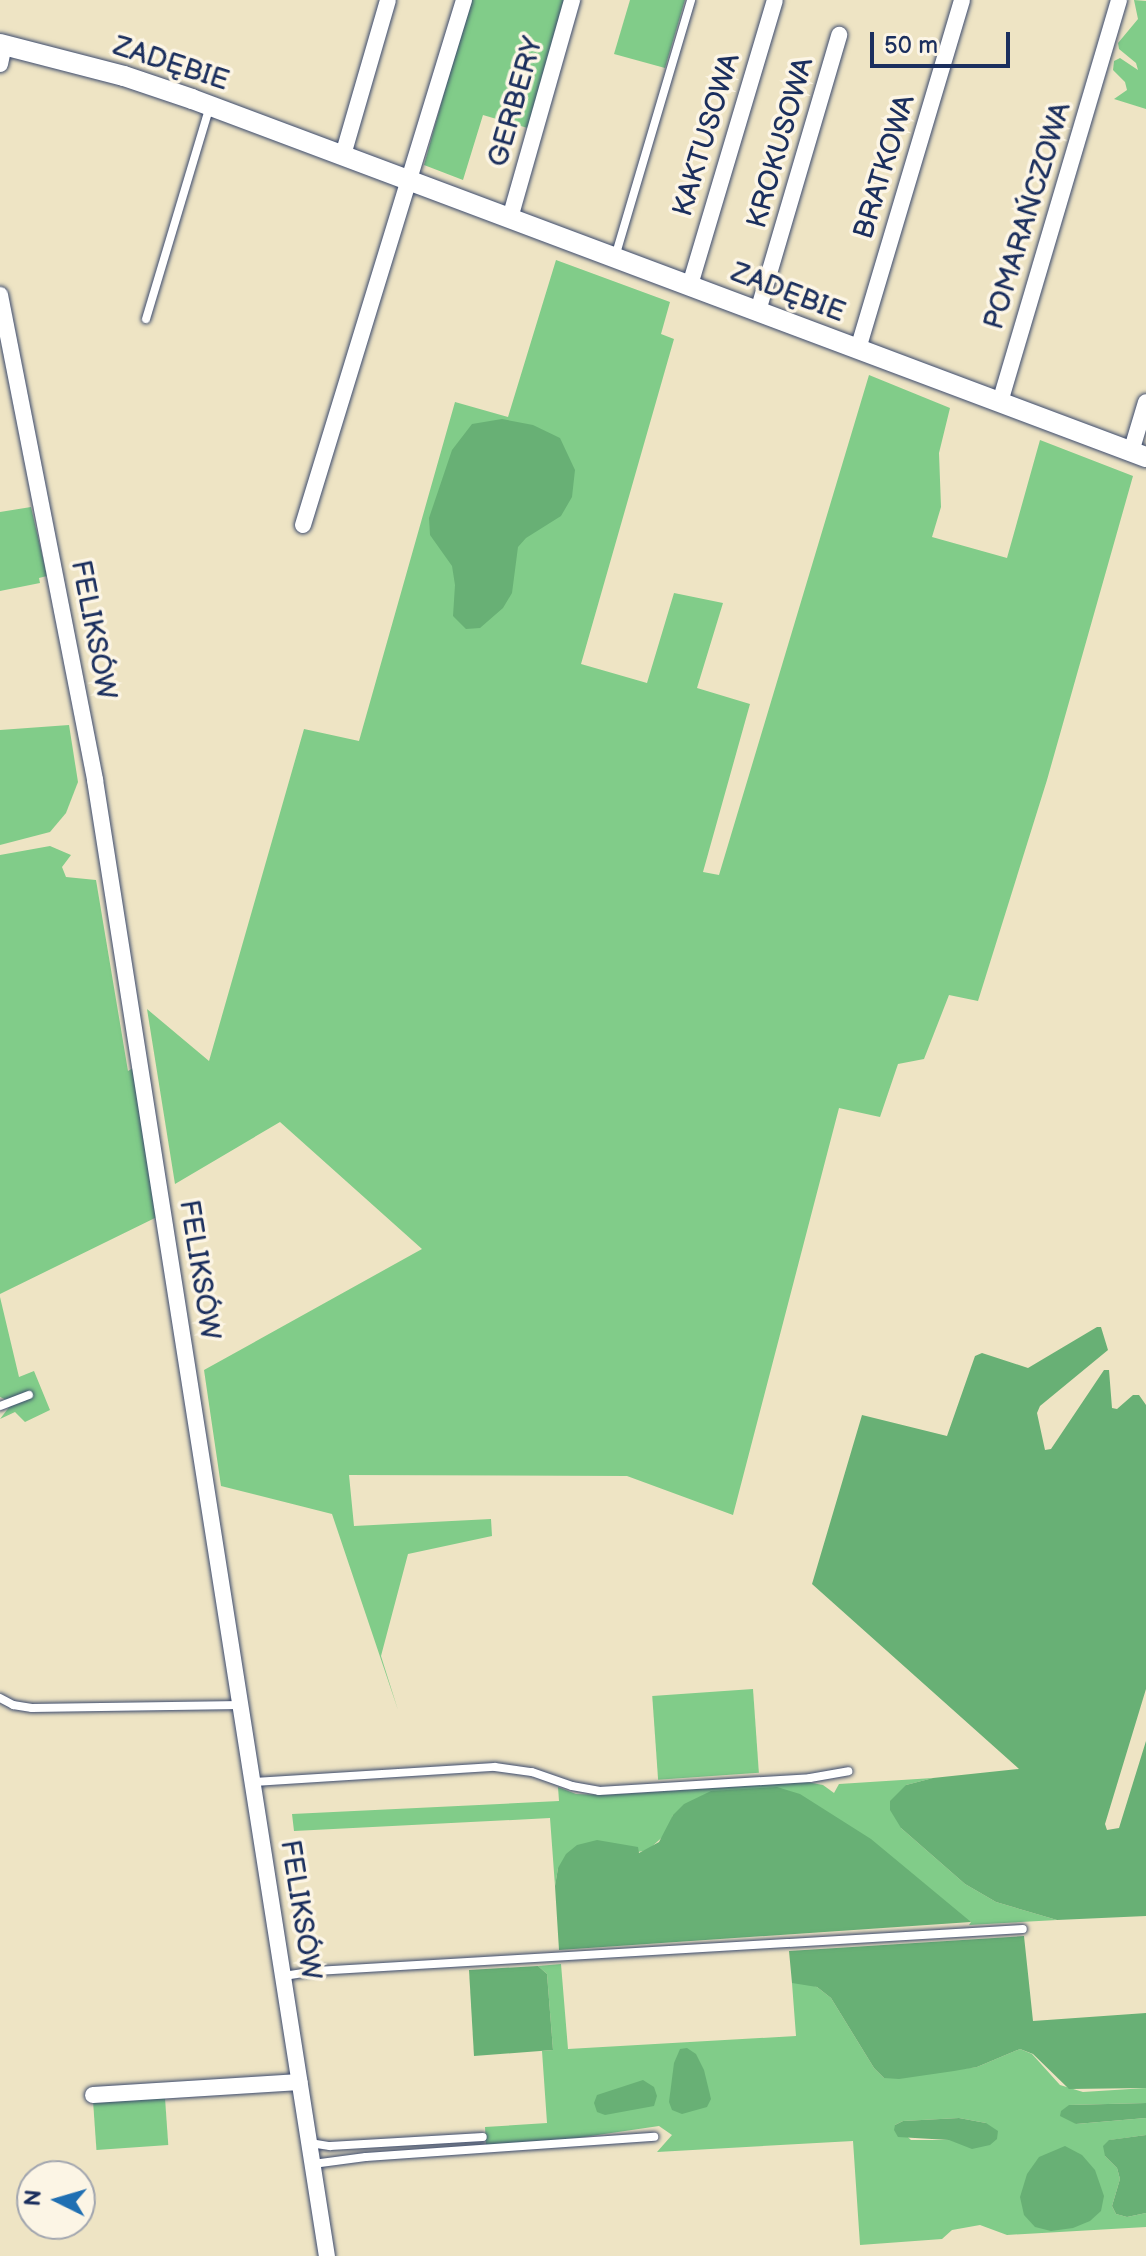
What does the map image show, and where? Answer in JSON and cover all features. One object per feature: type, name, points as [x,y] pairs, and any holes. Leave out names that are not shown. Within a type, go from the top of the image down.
[{"type":"street","points":[[343,155],[388,0]]},
{"type":"street","points":[[303,525],[464,0]]},
{"type":"street","name":"GERBERY","points":[[510,218],[572,0]]},
{"type":"street","name":"KAKTUSOWA","points":[[690,285],[775,0]]},
{"type":"street","name":"BRATKOWA","points":[[858,349],[962,0]]},
{"type":"street","name":"POMARAŃCZOWA","points":[[1000,402],[1119,0]]},
{"type":"street","name":"KROKUSOWA","points":[[758,311],[839,35]]},
{"type":"street","name":"ZADĘBIE","points":[[1,51],[124,76],[210,105],[1139,454]]},
{"type":"street","name":"FELIKSÓW","points":[[0,295],[95,780],[327,2256]]},
{"type":"street","points":[[1139,454],[1146,402]]},
{"type":"street","points":[[93,2095],[300,2082]]},
{"type":"lane","points":[[615,258],[691,0]]},
{"type":"lane","points":[[146,319],[210,105]]},
{"type":"lane","points":[[0,1406],[29,1395]]},
{"type":"lane","points":[[0,1698],[13,1705],[32,1708],[242,1705]]},
{"type":"lane","points":[[254,1782],[495,1767],[532,1772],[572,1786],[599,1791],[810,1778],[848,1771]]},
{"type":"lane","points":[[284,1976],[348,1969],[1023,1929]]},
{"type":"lane","points":[[310,2143],[330,2146],[483,2137]]},
{"type":"lane","points":[[313,2164],[366,2157],[654,2137]]},
{"type":"green space","points":[[470,0],[567,0],[531,129],[483,115],[463,180],[424,165]]},
{"type":"green space","points":[[630,0],[685,0],[665,68],[614,54]]},
{"type":"green space","points":[[1134,0],[1146,1],[1146,109],[1114,99],[1127,90],[1125,82],[1113,70],[1114,61],[1120,58],[1138,70],[1136,63],[1119,49],[1118,43],[1138,19]]},
{"type":"green space","points":[[556,260],[670,302],[661,334],[674,339],[581,664],[647,683],[674,593],[723,603],[697,688],[750,704],[703,872],[719,875],[869,375],[950,408],[939,453],[941,507],[932,537],[1007,558],[1040,440],[1133,476],[1047,780],[978,1001],[949,995],[924,1059],[898,1064],[880,1117],[839,1108],[733,1515],[627,1476],[349,1475],[354,1526],[491,1519],[492,1536],[408,1554],[381,1656],[398,1710],[332,1514],[221,1486],[204,1370],[422,1249],[280,1122],[175,1184],[147,1009],[209,1061],[304,729],[359,741],[455,402],[508,417]]},
{"type":"green space","points":[[502,419],[533,425],[560,438],[575,470],[572,497],[561,516],[526,538],[518,547],[512,593],[503,608],[480,628],[466,629],[453,616],[455,585],[452,566],[430,535],[429,518],[452,450],[472,424]]},
{"type":"green space","points":[[31,507],[47,576],[39,578],[40,583],[0,591],[0,512]]},
{"type":"green space","points":[[69,725],[78,782],[66,813],[50,832],[0,845],[0,730]]},
{"type":"green space","points":[[50,846],[71,855],[62,867],[66,877],[96,880],[128,1071],[133,1068],[157,1217],[0,1294],[0,855]]},
{"type":"green space","points":[[0,1297],[19,1377],[34,1371],[50,1410],[25,1422],[15,1412],[0,1419],[10,1406],[9,1401],[0,1397]]},
{"type":"green space","points":[[1101,1327],[1108,1350],[1040,1406],[1037,1413],[1045,1450],[1051,1449],[1104,1370],[1109,1370],[1112,1408],[1117,1409],[1133,1395],[1139,1395],[1146,1405],[1146,1689],[1105,1824],[1107,1830],[1119,1828],[1146,1741],[1146,1916],[1057,1920],[996,1902],[965,1884],[901,1828],[890,1810],[890,1801],[906,1785],[933,1778],[1019,1769],[812,1584],[862,1415],[947,1436],[975,1356],[982,1353],[1028,1368]]},
{"type":"green space","points":[[753,1689],[759,1773],[658,1780],[652,1696]]},
{"type":"green space","points":[[933,1778],[906,1785],[901,1828],[965,1884],[996,1902],[1057,1920],[969,1925],[971,1922],[673,1815],[667,1833],[648,1850],[558,1868],[555,1886],[550,1818],[294,1831],[292,1814],[559,1801],[558,1787],[576,1794],[604,1795],[807,1782],[823,1785],[834,1793],[839,1784]]},
{"type":"green space","points":[[777,1787],[800,1794],[871,1839],[971,1922],[559,1950],[555,1886],[558,1868],[566,1854],[577,1845],[597,1840],[638,1847],[639,1853],[659,1842],[673,1815],[684,1804],[711,1791]]},
{"type":"green space","points":[[1024,1936],[1033,2021],[1146,2013],[1146,2088],[1069,2089],[1033,2054],[1020,2049],[977,2067],[899,2079],[884,2078],[874,2068],[831,1998],[817,1987],[792,1983],[789,1951]]},
{"type":"green space","points":[[561,1964],[568,2049],[796,2036],[792,1983],[803,1982],[817,1987],[831,1998],[874,2068],[884,2078],[977,2067],[1020,2049],[1032,2054],[1060,2085],[1083,2092],[1146,2088],[1146,2103],[1069,2105],[1076,2124],[1146,2118],[1146,2135],[1110,2140],[1105,2156],[1117,2168],[1120,2179],[1112,2206],[1116,2214],[1127,2217],[1146,2213],[1146,2227],[1007,2235],[980,2225],[952,2230],[942,2239],[860,2245],[853,2141],[657,2152],[672,2135],[659,2126],[550,2142],[486,2145],[485,2127],[547,2123],[542,2051],[553,2050],[547,1974],[538,1966]],"holes":[[[959,2118],[986,2123],[949,2140],[911,2140],[895,2125],[903,2121]]]},
{"type":"green space","points":[[538,1966],[547,1974],[553,2050],[474,2056],[469,1970]]},
{"type":"green space","points":[[687,2048],[696,2054],[704,2070],[711,2099],[707,2107],[682,2114],[672,2110],[669,2102],[674,2063],[680,2049]]},
{"type":"green space","points":[[643,2080],[654,2087],[657,2096],[654,2106],[605,2115],[597,2112],[594,2103],[597,2095]]},
{"type":"green space","points":[[165,2098],[168,2145],[96,2150],[93,2103]]},
{"type":"green space","points":[[1146,2103],[1146,2118],[1076,2124],[1060,2116],[1069,2105]]},
{"type":"green space","points":[[959,2118],[986,2123],[998,2131],[997,2139],[990,2145],[972,2149],[949,2140],[898,2137],[894,2130],[895,2125],[903,2121]]},
{"type":"green space","points":[[1146,2135],[1146,2213],[1127,2217],[1116,2214],[1112,2206],[1120,2179],[1117,2168],[1105,2156],[1103,2146],[1109,2140]]},
{"type":"green space","points":[[1065,2146],[1082,2155],[1095,2170],[1104,2196],[1101,2211],[1090,2221],[1073,2228],[1051,2231],[1035,2227],[1024,2215],[1020,2197],[1027,2174],[1039,2157]]}]
